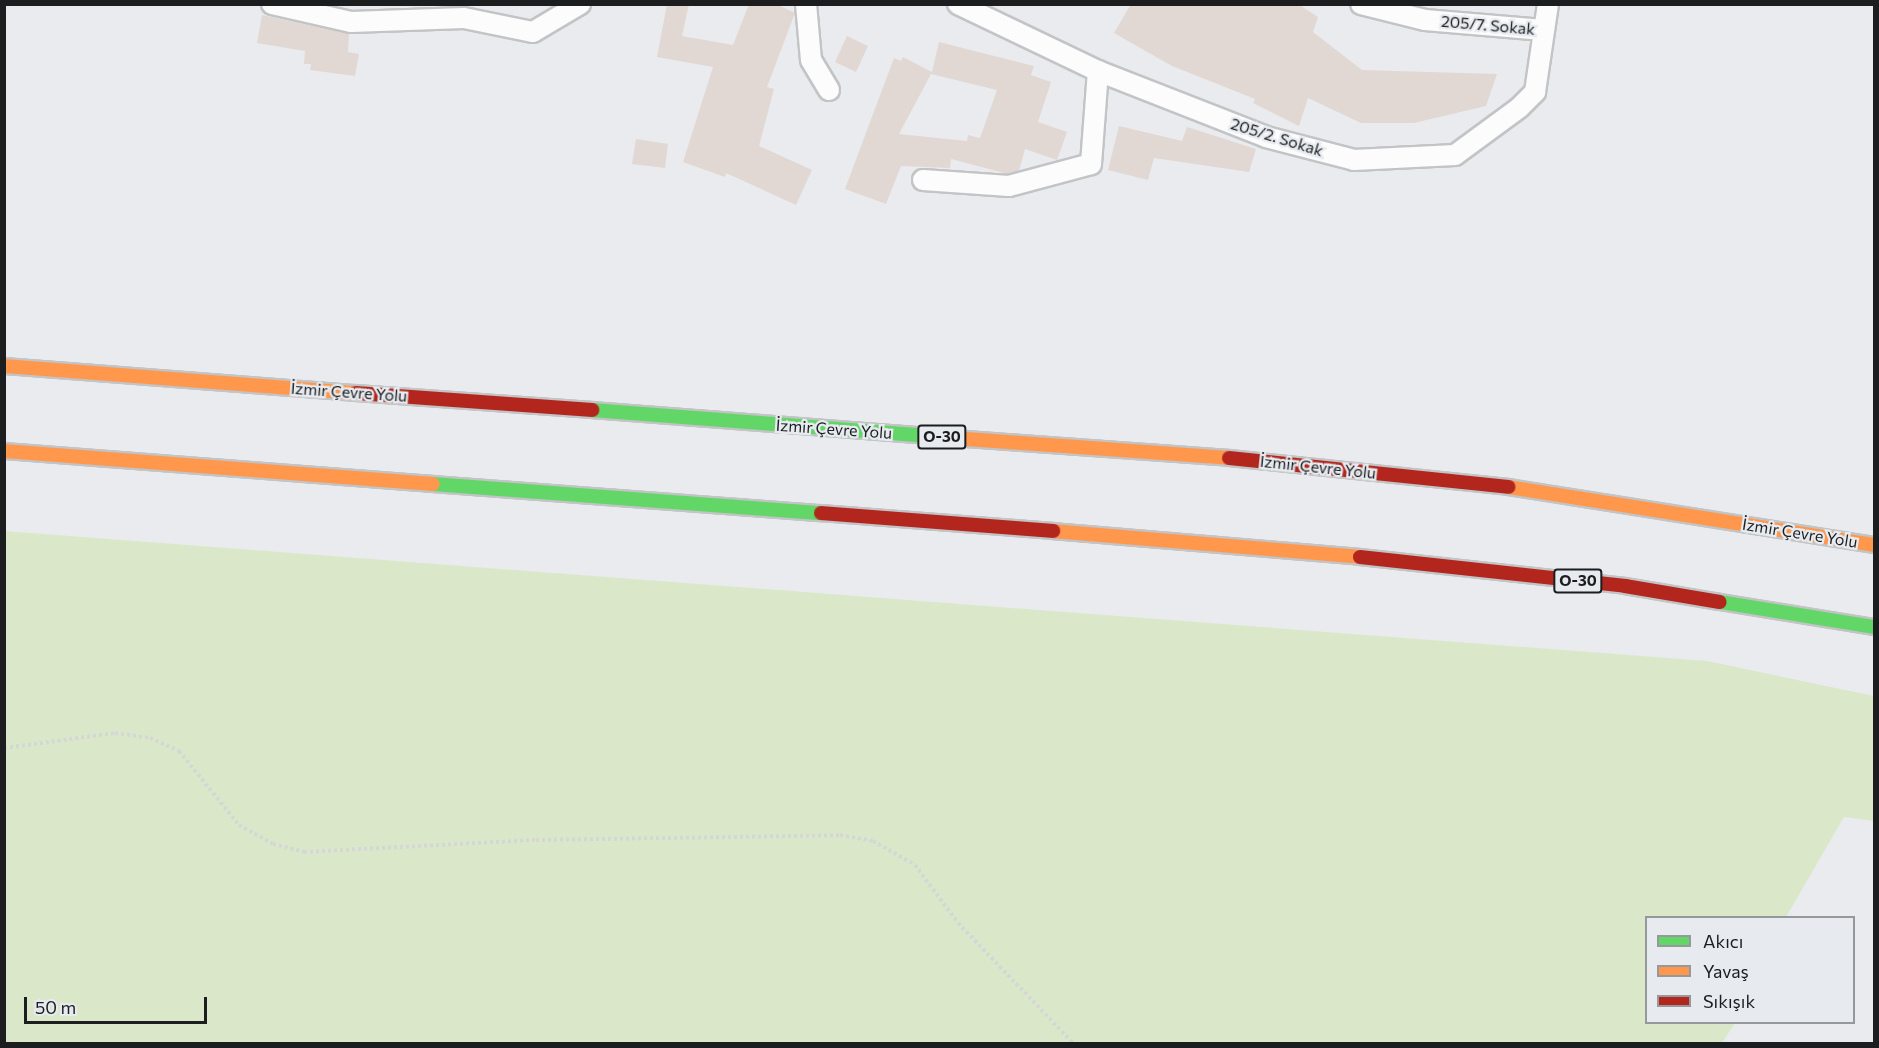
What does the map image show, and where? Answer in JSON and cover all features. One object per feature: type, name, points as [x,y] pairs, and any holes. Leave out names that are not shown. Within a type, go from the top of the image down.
[{"type":"highway","name":"İzmir Çevre Yolu","points":[[4,366],[1289,463],[1517,488],[1875,545]]},
{"type":"highway","name":"O-30","points":[[4,451],[1280,548],[1625,586],[1875,627]]},
{"type":"highway","points":[[1517,488],[1779,514]]},
{"type":"street","points":[[272,4],[351,22],[464,18],[533,32],[580,4]]},
{"type":"street","points":[[806,4],[811,60],[829,90]]},
{"type":"street","name":"205/7. Sokak","points":[[1361,4],[1425,20],[1544,30]]},
{"type":"street","name":"205/2. Sokak","points":[[965,6],[1098,71],[1266,137],[1354,160],[1455,155],[1536,92],[1548,4]]},
{"type":"street","points":[[923,180],[1009,186],[1091,164],[1098,71]]},
{"type":"path","points":[[4,748],[115,733],[150,738],[179,751],[239,825],[273,844],[304,852],[548,840],[840,835],[873,841],[915,865],[958,923],[1074,1044]]},
{"type":"green space","points":[[4,531],[1707,661],[1874,696],[1874,821],[1844,817],[1787,916],[1645,916],[1645,1024],[1734,1024],[1722,1043],[5,1043]]},
{"type":"building","points":[[667,4],[689,4],[682,36],[733,45],[749,4],[776,4],[795,13],[767,87],[774,89],[759,146],[812,170],[796,205],[726,173],[725,177],[683,162],[713,67],[657,57]]},
{"type":"building","points":[[1131,4],[1298,4],[1318,17],[1313,32],[1362,70],[1497,74],[1486,106],[1414,123],[1361,123],[1308,98],[1299,126],[1253,103],[1255,99],[1172,66],[1114,33]]},
{"type":"building","points":[[262,15],[349,34],[348,52],[359,54],[355,76],[310,70],[311,64],[304,64],[305,51],[257,43]]},
{"type":"building","points":[[847,36],[868,46],[856,72],[835,62]]},
{"type":"building","points":[[939,42],[1034,66],[1031,75],[1051,82],[1038,122],[1067,132],[1057,160],[1025,149],[1019,171],[1008,174],[951,159],[950,168],[901,166],[886,204],[845,189],[894,58],[901,61],[903,57],[932,72]],"holes":[[[931,74],[997,90],[980,138],[968,135],[967,141],[899,134]]]},
{"type":"building","points":[[1119,126],[1182,141],[1187,127],[1256,149],[1249,172],[1154,158],[1148,180],[1108,170]]},
{"type":"building","points":[[636,139],[668,144],[665,168],[632,164]]},
{"type":"traffic: fast","points":[[592,410],[952,438]]},
{"type":"traffic: fast","points":[[433,484],[821,513]]},
{"type":"traffic: fast","points":[[1720,602],[1874,627]]},
{"type":"traffic: slow","points":[[4,366],[356,393]]},
{"type":"traffic: slow","points":[[952,438],[1229,458]]},
{"type":"traffic: slow","points":[[4,451],[433,484]]},
{"type":"traffic: slow","points":[[1508,487],[1874,545]]},
{"type":"traffic: slow","points":[[1053,531],[1360,557]]},
{"type":"traffic: jam","points":[[356,393],[592,410]]},
{"type":"traffic: jam","points":[[1229,458],[1508,487]]},
{"type":"traffic: jam","points":[[821,513],[1053,531]]},
{"type":"traffic: jam","points":[[1360,557],[1625,586],[1720,602]]}]
